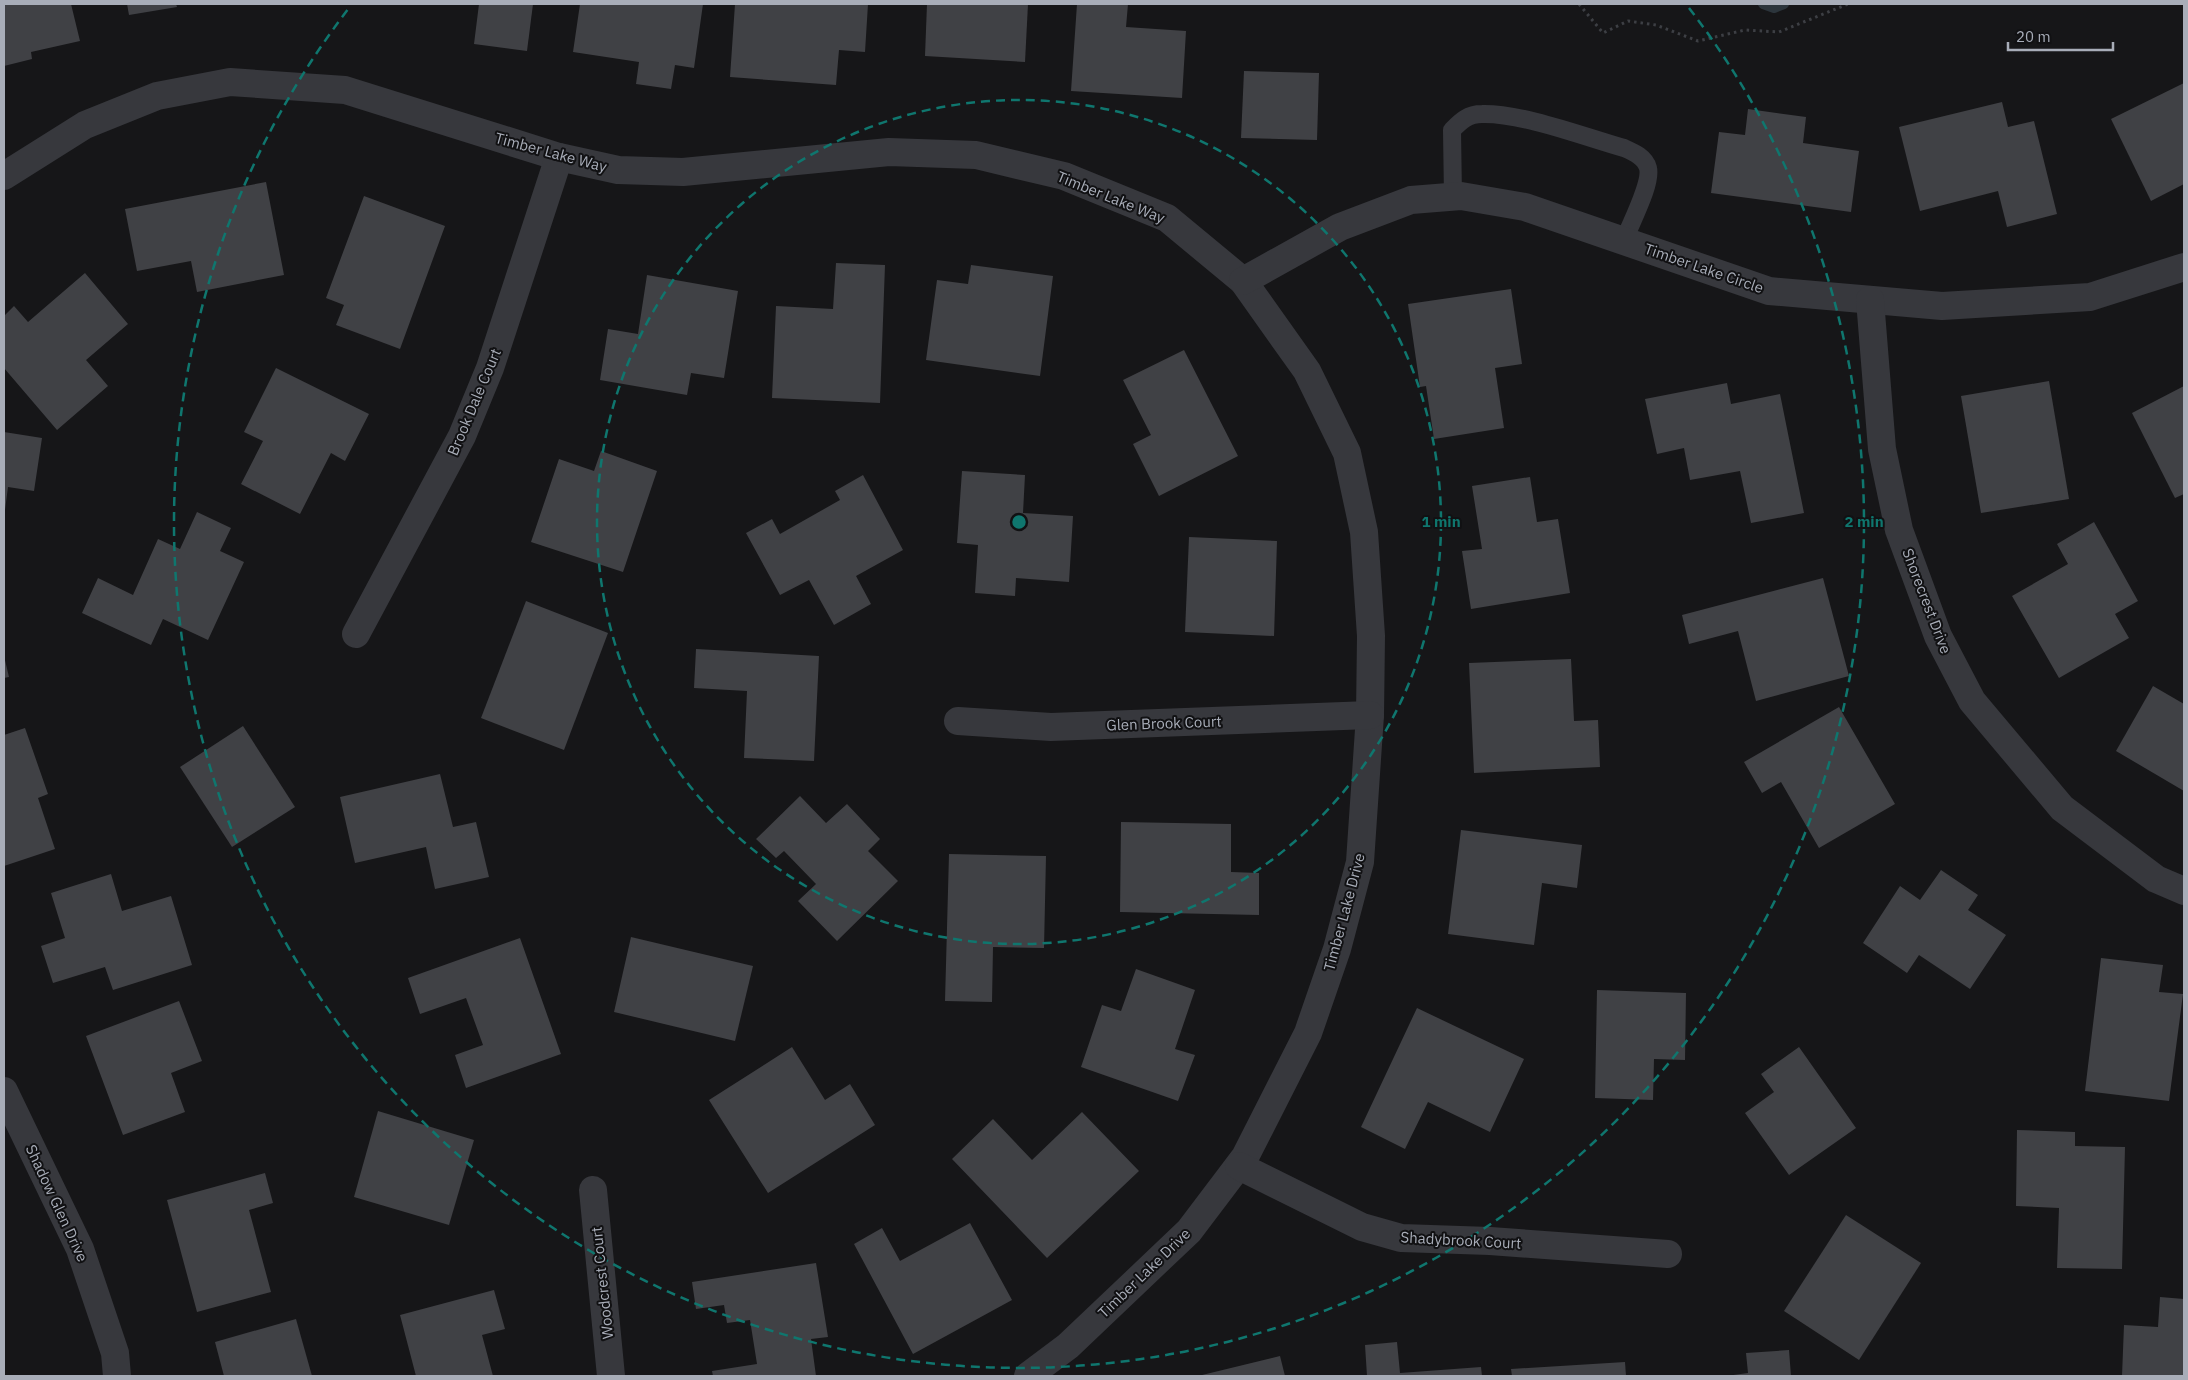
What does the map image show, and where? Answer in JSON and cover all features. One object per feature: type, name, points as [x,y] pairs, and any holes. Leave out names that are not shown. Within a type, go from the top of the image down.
[{"type":"street","name":"Timber Lake Way","points":[[4,176],[85,125],[157,96],[230,82],[345,90],[558,156],[618,170],[683,172],[889,152],[976,155],[1064,176],[1167,218],[1243,281]]},
{"type":"street","name":"Brook Dale Court","points":[[356,634],[462,436],[490,368],[558,156]]},
{"type":"street","name":"Timber Lake Circle","points":[[1243,281],[1340,227],[1411,200],[1453,197],[1526,207],[1769,291],[1942,306],[2090,297],[2184,267]]},
{"type":"street","name":"Timber Lake Drive","points":[[1028,1376],[1068,1346],[1189,1231],[1239,1166],[1308,1033],[1337,949],[1360,862],[1370,714],[1372,636],[1364,532],[1347,453],[1307,370],[1243,281]]},
{"type":"street","name":"Shorecrest Drive","points":[[1870,300],[1882,449],[1900,530],[1938,636],[1972,701],[2062,808],[2156,879],[2184,891]]},
{"type":"street","name":"Glen Brook Court","points":[[958,721],[1051,727],[1370,714]]},
{"type":"street","name":"Shadow Glen Drive","points":[[4,1091],[80,1249],[115,1353],[117,1376]]},
{"type":"street","name":"Shadybrook Court","points":[[1239,1166],[1362,1227],[1401,1238],[1490,1241],[1668,1254]]},
{"type":"street","name":"Woodcrest Court","points":[[593,1190],[611,1376]]},
{"type":"lane","points":[[1453,197],[1452,130],[1464,118],[1481,114],[1536,123],[1624,148],[1638,154],[1648,167],[1648,182],[1624,241]]},
{"type":"path","points":[[1579,4],[1603,33],[1628,21],[1656,26],[1698,41],[1745,30],[1779,32],[1848,4]]},
{"type":"building","points":[[4,4],[71,4],[80,41],[31,52],[32,59],[4,66]]},
{"type":"building","points":[[127,4],[176,4],[177,7],[129,15]]},
{"type":"building","points":[[479,4],[533,4],[527,51],[474,44]]},
{"type":"building","points":[[580,4],[703,4],[694,68],[675,65],[671,89],[636,84],[639,62],[573,52]]},
{"type":"building","points":[[735,4],[868,4],[865,52],[839,50],[836,85],[730,77]]},
{"type":"building","points":[[927,4],[1028,4],[1025,62],[925,56]]},
{"type":"building","points":[[1077,4],[1128,4],[1126,27],[1186,31],[1182,98],[1071,91]]},
{"type":"building","points":[[1244,71],[1319,73],[1317,140],[1241,138]]},
{"type":"building","points":[[2184,83],[2184,184],[2151,201],[2111,119]]},
{"type":"building","points":[[2002,102],[2008,127],[2034,121],[2057,214],[2007,227],[1998,191],[1920,211],[1899,127]]},
{"type":"building","points":[[1748,109],[1806,117],[1803,143],[1859,151],[1851,212],[1711,193],[1719,132],[1745,135]]},
{"type":"building","points":[[266,182],[284,275],[197,292],[191,261],[137,271],[125,209]]},
{"type":"building","points":[[364,196],[445,226],[400,349],[336,325],[344,305],[326,298]]},
{"type":"building","points":[[836,263],[885,265],[880,403],[772,398],[776,306],[833,309]]},
{"type":"building","points":[[971,265],[1053,276],[1040,376],[926,360],[937,280],[968,284]]},
{"type":"building","points":[[85,273],[128,324],[86,360],[108,386],[57,430],[4,368],[4,316],[14,306],[28,322]]},
{"type":"building","points":[[647,275],[738,291],[724,378],[691,373],[687,395],[600,380],[608,329],[638,334]]},
{"type":"building","points":[[1511,289],[1522,364],[1495,368],[1504,428],[1434,439],[1426,386],[1420,387],[1408,304]]},
{"type":"building","points":[[1184,350],[1238,456],[1159,496],[1133,444],[1151,435],[1123,380]]},
{"type":"building","points":[[276,368],[369,414],[345,461],[331,453],[300,514],[241,484],[263,441],[244,432]]},
{"type":"building","points":[[2049,381],[2069,499],[1981,513],[1961,396]]},
{"type":"building","points":[[1727,383],[1731,404],[1780,394],[1804,513],[1751,523],[1740,471],[1690,480],[1684,448],[1657,454],[1645,399]]},
{"type":"building","points":[[2184,386],[2184,494],[2175,498],[2132,413]]},
{"type":"building","points":[[4,432],[42,438],[34,491],[8,487],[5,510]]},
{"type":"building","points":[[601,451],[657,471],[623,572],[531,542],[559,459],[594,471]]},
{"type":"building","points":[[962,471],[1025,475],[1023,513],[1073,516],[1069,582],[1016,578],[1015,596],[975,593],[978,545],[957,543]]},
{"type":"building","points":[[863,475],[903,550],[856,576],[871,604],[834,625],[809,580],[780,595],[746,533],[772,519],[780,534],[840,500],[835,491]]},
{"type":"building","points":[[1530,477],[1537,522],[1558,519],[1570,593],[1471,609],[1462,551],[1482,549],[1472,486]]},
{"type":"building","points":[[197,512],[231,528],[220,551],[244,562],[208,640],[163,619],[151,645],[82,613],[98,578],[133,595],[158,539],[180,549]]},
{"type":"building","points":[[2094,522],[2138,601],[2115,614],[2129,638],[2059,678],[2012,596],[2068,564],[2057,544]]},
{"type":"building","points":[[1189,537],[1277,541],[1274,636],[1185,632]]},
{"type":"building","points":[[1823,578],[1849,676],[1756,701],[1738,631],[1689,644],[1682,615]]},
{"type":"building","points":[[526,601],[608,633],[564,750],[481,718]]},
{"type":"building","points":[[696,649],[819,656],[814,761],[744,758],[747,691],[694,688]]},
{"type":"building","points":[[4,656],[9,677],[4,678]]},
{"type":"building","points":[[1571,659],[1574,721],[1598,720],[1600,767],[1474,773],[1469,663]]},
{"type":"building","points":[[2153,686],[2184,704],[2184,791],[2116,751]]},
{"type":"building","points":[[1839,707],[1895,804],[1819,848],[1781,782],[1762,793],[1744,762]]},
{"type":"building","points":[[243,726],[295,807],[232,847],[180,767]]},
{"type":"building","points":[[25,728],[48,794],[38,798],[55,849],[4,866],[4,735]]},
{"type":"building","points":[[440,774],[453,827],[476,822],[489,877],[435,889],[426,847],[355,863],[340,797]]},
{"type":"building","points":[[800,796],[826,823],[847,804],[880,839],[868,851],[898,881],[837,941],[798,901],[816,884],[784,851],[776,858],[756,839]]},
{"type":"building","points":[[1121,822],[1231,824],[1231,872],[1259,873],[1259,915],[1120,912]]},
{"type":"building","points":[[1461,830],[1582,845],[1577,888],[1542,883],[1534,945],[1448,934]]},
{"type":"building","points":[[949,854],[1046,856],[1044,948],[993,947],[992,1002],[945,1001]]},
{"type":"building","points":[[1941,870],[1978,895],[1968,910],[2006,935],[1970,989],[1919,955],[1907,973],[1863,943],[1900,886],[1920,900]]},
{"type":"building","points":[[111,874],[122,911],[171,896],[192,965],[113,990],[105,967],[53,983],[41,946],[65,938],[51,893]]},
{"type":"building","points":[[631,937],[753,966],[735,1041],[614,1012]]},
{"type":"building","points":[[520,938],[561,1054],[466,1088],[455,1055],[483,1045],[466,998],[420,1014],[408,978]]},
{"type":"building","points":[[2101,958],[2163,965],[2159,992],[2183,994],[2169,1101],[2085,1091]]},
{"type":"building","points":[[1136,969],[1195,990],[1175,1049],[1195,1055],[1178,1101],[1081,1067],[1102,1005],[1121,1011]]},
{"type":"building","points":[[1597,990],[1686,993],[1685,1060],[1654,1059],[1653,1100],[1595,1098]]},
{"type":"building","points":[[179,1001],[202,1061],[171,1073],[185,1112],[123,1135],[86,1036]]},
{"type":"building","points":[[1417,1008],[1524,1059],[1490,1132],[1428,1102],[1405,1149],[1361,1127]]},
{"type":"building","points":[[792,1047],[825,1100],[850,1084],[875,1125],[768,1193],[709,1100]]},
{"type":"building","points":[[1799,1047],[1856,1128],[1789,1175],[1745,1113],[1774,1092],[1761,1074]]},
{"type":"building","points":[[378,1111],[474,1140],[449,1225],[354,1197]]},
{"type":"building","points":[[1082,1112],[1139,1171],[1047,1258],[952,1159],[993,1119],[1032,1160]]},
{"type":"building","points":[[2017,1130],[2075,1132],[2075,1146],[2125,1147],[2122,1269],[2057,1268],[2059,1208],[2016,1206]]},
{"type":"building","points":[[265,1173],[273,1203],[249,1210],[271,1292],[197,1312],[167,1200]]},
{"type":"building","points":[[1846,1215],[1921,1263],[1859,1360],[1784,1311]]},
{"type":"building","points":[[970,1223],[1012,1300],[913,1354],[854,1244],[882,1228],[900,1261]]},
{"type":"building","points":[[816,1263],[828,1337],[811,1339],[816,1376],[713,1376],[712,1371],[757,1364],[750,1320],[727,1323],[724,1305],[696,1309],[692,1282]]},
{"type":"building","points":[[494,1290],[505,1329],[482,1335],[493,1376],[416,1376],[400,1315]]},
{"type":"building","points":[[2160,1297],[2184,1299],[2184,1376],[2122,1376],[2124,1325],[2158,1327]]},
{"type":"building","points":[[296,1319],[312,1376],[224,1376],[215,1342]]},
{"type":"building","points":[[1397,1342],[1400,1373],[1481,1367],[1482,1376],[1367,1376],[1365,1345]]},
{"type":"building","points":[[1789,1350],[1791,1376],[1726,1376],[1748,1373],[1746,1353]]},
{"type":"building","points":[[1280,1356],[1285,1376],[1198,1376]]},
{"type":"building","points":[[1625,1362],[1626,1376],[1512,1376],[1511,1369]]},
{"type":"waterway","points":[[1763,4],[1774,8],[1784,4]]}]
